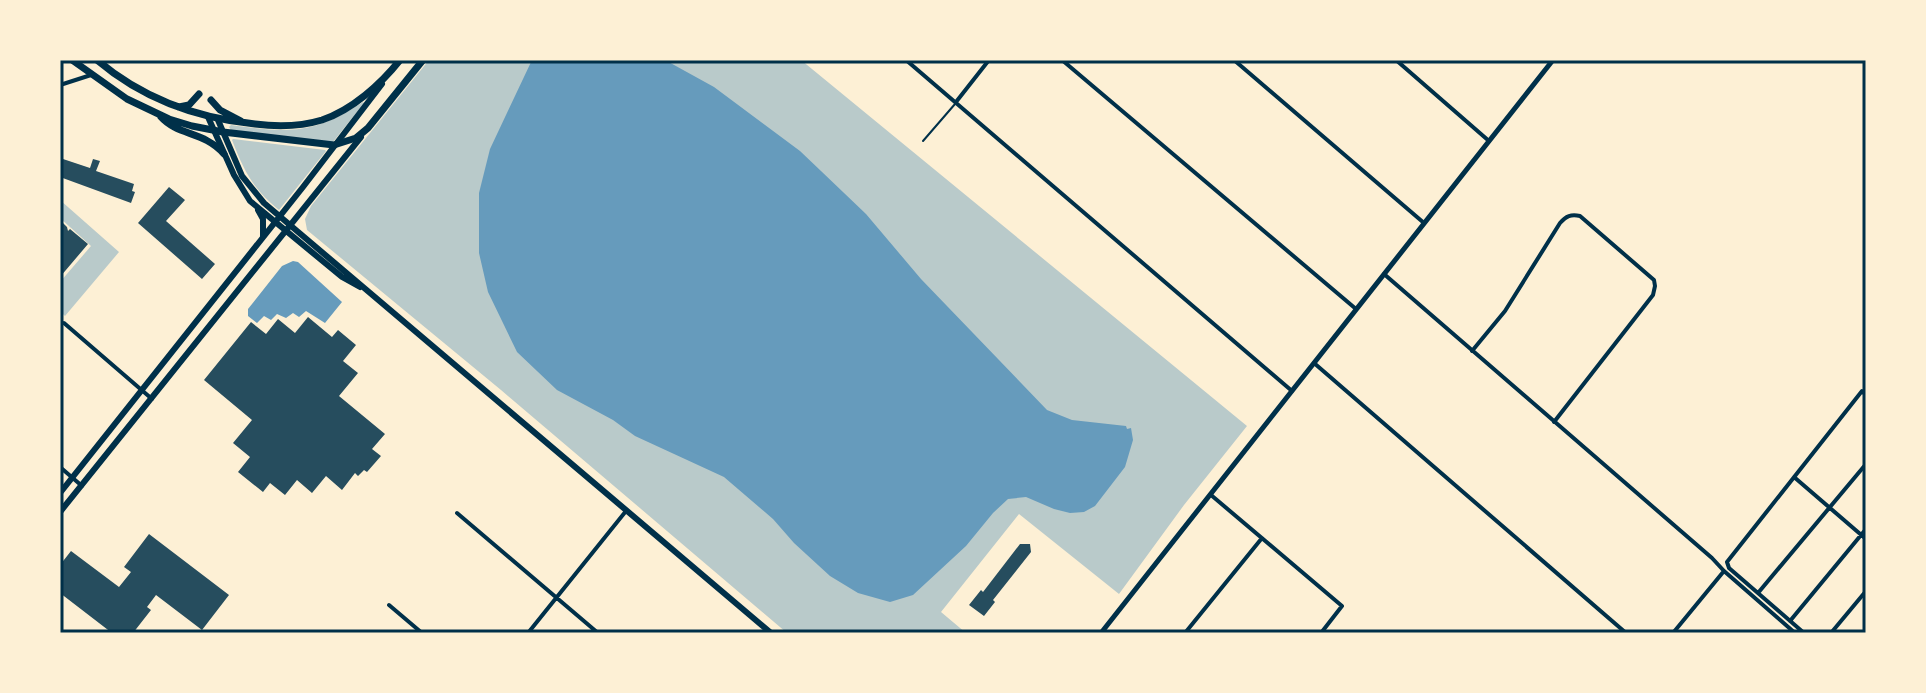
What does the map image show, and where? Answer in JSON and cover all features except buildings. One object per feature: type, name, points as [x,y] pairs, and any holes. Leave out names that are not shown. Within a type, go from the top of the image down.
[{"type":"main road","points":[[72,60],[127,99],[159,115],[192,126],[334,145],[356,138],[368,128]]},
{"type":"main road","points":[[97,60],[132,85],[173,107],[218,120],[287,127],[322,120],[343,110],[391,71]]},
{"type":"main road","points":[[60,493],[400,60]]},
{"type":"main road","points":[[60,512],[423,60]]},
{"type":"main road","points":[[173,107],[189,105],[199,94]]},
{"type":"main road","points":[[211,100],[228,115],[246,123]]},
{"type":"main road","points":[[159,115],[167,124],[206,138],[224,154]]},
{"type":"main road","points":[[208,117],[240,186],[263,219],[263,237]]},
{"type":"main road","points":[[218,120],[242,176],[277,219]]},
{"type":"main road","points":[[256,207],[287,227],[342,277],[366,291],[771,633]]},
{"type":"street","points":[[906,60],[1292,391]]},
{"type":"street","points":[[955,103],[989,60]]},
{"type":"street","points":[[1062,60],[1356,309]]},
{"type":"street","points":[[1234,60],[1424,223]]},
{"type":"street","points":[[1396,60],[1489,141]]},
{"type":"street","points":[[1101,633],[1553,60]]},
{"type":"street","points":[[60,85],[91,75]]},
{"type":"street","points":[[1472,351],[1505,311],[1551,234],[1565,217],[1572,214],[1580,216],[1654,280],[1655,286],[1653,295],[1554,422]]},
{"type":"street","points":[[1384,274],[1795,633]]},
{"type":"street","points":[[64,323],[152,399]]},
{"type":"street","points":[[1314,363],[1626,633]]},
{"type":"street","points":[[1804,633],[1729,568],[1727,562],[1862,391],[1866,395]]},
{"type":"street","points":[[1758,593],[1866,464]]},
{"type":"street","points":[[60,467],[82,486]]},
{"type":"street","points":[[1794,477],[1864,537]]},
{"type":"street","points":[[1211,495],[1342,606],[1321,633]]},
{"type":"street","points":[[528,633],[626,511]]},
{"type":"street","points":[[457,513],[598,633]]},
{"type":"street","points":[[1790,621],[1864,537],[1866,529]]},
{"type":"street","points":[[1185,633],[1262,538]]},
{"type":"street","points":[[1673,633],[1724,571]]},
{"type":"street","points":[[1831,633],[1865,594]]},
{"type":"street","points":[[389,605],[422,633]]},
{"type":"lane","points":[[923,141],[955,103]]},
{"type":"shaded area","points":[[429,60],[801,60],[1247,426],[1119,594],[1019,514],[941,612],[966,633],[787,633],[307,230],[305,219],[311,206]]},
{"type":"shaded area","points":[[363,102],[333,142],[231,130],[229,127],[300,129],[329,121]]},
{"type":"shaded area","points":[[233,139],[326,151],[279,210],[250,179]]},
{"type":"shaded area","points":[[60,200],[119,252],[65,316],[60,311],[60,282],[91,246],[60,218]]},
{"type":"water","points":[[532,60],[665,60],[714,87],[800,151],[866,214],[921,279],[1047,410],[1072,420],[1131,428],[1133,440],[1125,467],[1095,506],[1084,512],[1054,509],[1026,497],[1008,499],[966,546],[913,595],[890,602],[858,593],[830,576],[773,519],[724,477],[635,436],[613,420],[557,390],[517,352],[488,292],[479,253],[479,193],[490,149]]},
{"type":"water","points":[[298,262],[342,302],[325,323],[306,311],[299,317],[293,313],[286,318],[277,314],[271,320],[264,316],[257,323],[248,316],[248,309],[282,266]]}]
